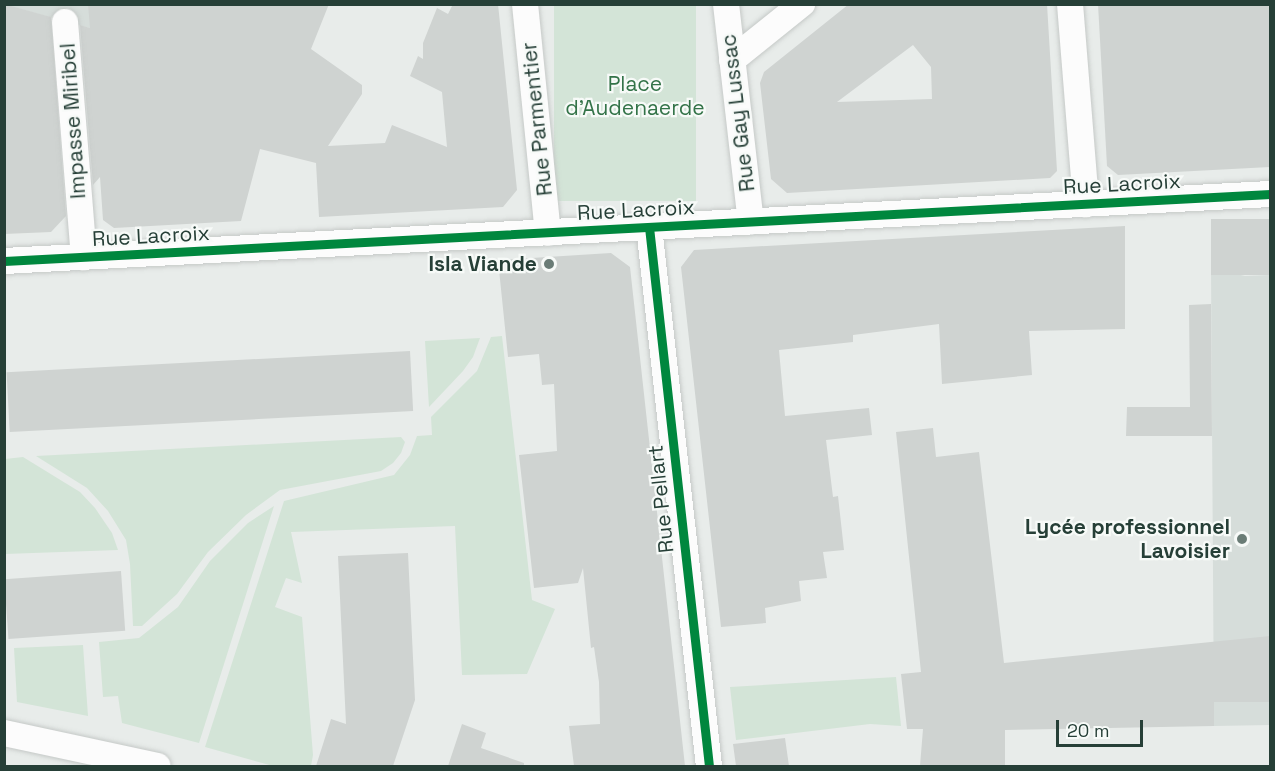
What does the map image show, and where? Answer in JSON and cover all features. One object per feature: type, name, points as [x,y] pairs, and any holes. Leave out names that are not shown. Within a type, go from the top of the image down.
[{"type":"street","name":"Rue Parmentier","points":[[525,4],[548,233]]},
{"type":"street","name":"Rue Gay Lussac","points":[[726,4],[751,222]]},
{"type":"street","points":[[732,60],[802,4]]},
{"type":"street","points":[[1070,4],[1086,204]]},
{"type":"street","name":"Impasse Miribel","points":[[65,22],[84,257]]},
{"type":"street","name":"Rue Lacroix","points":[[4,261],[1270,194]]},
{"type":"street","name":"Rue Pellart","points":[[649,227],[709,766]]},
{"type":"street","points":[[4,733],[158,766]]},
{"type":"shaded area","points":[[6,5],[185,5],[173,51]]},
{"type":"shaded area","name":"Lycée professionnel Lavoisier","points":[[1211,268],[1245,276],[1270,275],[1270,725],[1214,726]]},
{"type":"green space","name":"Place d'Audenaerde","points":[[554,5],[696,5],[696,201],[554,201]]},
{"type":"green space","points":[[502,336],[532,600],[555,609],[527,674],[462,675],[455,526],[291,532],[302,583],[286,578],[275,607],[302,617],[313,755],[311,766],[273,766],[205,747],[284,501],[394,475],[410,455],[417,436],[432,435],[431,417],[477,371],[491,337]]},
{"type":"green space","points":[[480,338],[473,357],[463,371],[429,407],[425,341]]},
{"type":"green space","points":[[401,437],[405,442],[401,453],[393,463],[381,471],[280,490],[246,515],[208,552],[177,594],[142,626],[133,626],[130,564],[126,540],[108,511],[87,488],[36,456]]},
{"type":"green space","points":[[23,457],[80,492],[95,508],[112,533],[118,550],[5,554],[5,459]]},
{"type":"green space","points":[[274,506],[199,743],[122,723],[118,696],[103,697],[99,642],[139,638],[178,607],[210,561],[248,523]]},
{"type":"green space","points":[[83,645],[88,716],[17,702],[14,648]]},
{"type":"green space","points":[[896,677],[901,726],[870,724],[736,740],[730,687]]},
{"type":"building","points":[[4,4],[51,17],[66,216],[51,232],[4,234]]},
{"type":"building","points":[[88,4],[329,4],[311,49],[362,85],[362,94],[328,146],[385,143],[392,125],[447,147],[442,92],[410,76],[418,56],[423,59],[423,43],[437,8],[448,14],[453,4],[498,4],[517,190],[503,207],[319,217],[316,163],[260,149],[241,221],[114,228],[103,220],[100,177],[93,185],[80,25],[90,28]]},
{"type":"building","points":[[849,4],[1047,4],[1057,171],[1050,178],[787,193],[771,179],[760,83],[764,72]],"holes":[[[913,45],[931,67],[932,99],[837,102]]]},
{"type":"building","points":[[1098,4],[1270,4],[1270,167],[1118,175],[1107,166]]},
{"type":"building","points":[[1211,219],[1270,219],[1270,275],[1211,275]]},
{"type":"building","points":[[1125,226],[1125,329],[1029,331],[1032,375],[942,384],[939,324],[853,335],[853,342],[779,350],[785,416],[869,408],[872,435],[826,440],[833,497],[838,496],[844,550],[823,552],[827,578],[799,581],[801,601],[765,608],[766,623],[721,627],[681,267],[694,250]]},
{"type":"building","points":[[611,253],[630,267],[685,766],[574,766],[569,726],[600,724],[599,682],[594,647],[591,648],[583,568],[578,583],[534,588],[519,455],[557,451],[554,384],[542,385],[539,354],[508,357],[498,260]]},
{"type":"building","points":[[1211,304],[1212,436],[1126,436],[1127,407],[1190,407],[1189,305]]},
{"type":"building","points":[[410,351],[413,411],[10,432],[7,372]]},
{"type":"building","points":[[933,428],[936,457],[979,452],[1004,663],[1270,636],[1270,702],[1214,702],[1214,726],[1005,730],[1005,766],[920,766],[923,729],[907,729],[901,674],[921,672],[896,432]]},
{"type":"building","points":[[408,553],[415,700],[393,766],[316,766],[331,719],[346,724],[338,556]]},
{"type":"building","points":[[121,571],[125,631],[8,639],[4,579]]},
{"type":"building","points":[[462,724],[486,733],[481,748],[524,763],[524,766],[448,766]]},
{"type":"building","points":[[785,738],[789,766],[736,766],[733,744]]},
{"type":"cycle path","points":[[4,261],[1270,194]]},
{"type":"cycle path","points":[[649,227],[709,766]]},
{"type":"place","name":"Isla Viande","points":[[549,264]]},
{"type":"place","name":"Lycée professionnel Lavoisier","points":[[1242,539]]}]
